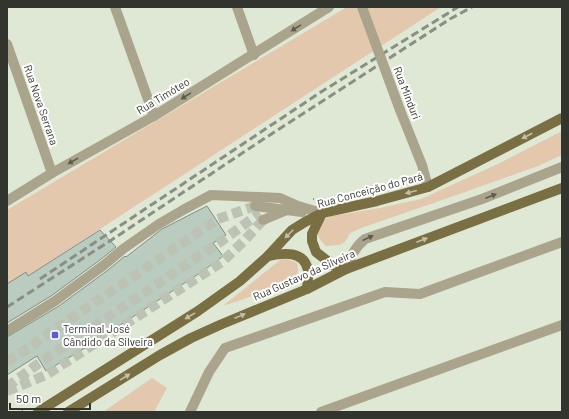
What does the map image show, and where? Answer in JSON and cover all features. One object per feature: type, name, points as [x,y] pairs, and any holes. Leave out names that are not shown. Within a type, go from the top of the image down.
[{"type":"main road","name":"Rua Conceição do Pará","points":[[38,412],[198,311],[240,281],[268,256],[292,230],[322,213],[378,201],[428,187],[562,118]]},
{"type":"main road","name":"Rua Gustavo da Silveira","points":[[68,412],[160,355],[191,338],[307,289],[346,269],[562,188]]},
{"type":"main road","points":[[322,213],[312,234],[312,241],[316,252],[334,266],[346,269]]},
{"type":"main road","points":[[268,256],[281,253],[292,253],[303,260],[308,270],[307,289]]},
{"type":"street","points":[[115,7],[154,116]]},
{"type":"street","points":[[237,7],[254,54]]},
{"type":"street","name":"Rua Timóteo","points":[[7,201],[52,173],[154,116],[329,7]]},
{"type":"street","name":"Rua Minduri","points":[[362,7],[422,165],[428,187]]},
{"type":"street","name":"Rua Nova Serrana","points":[[7,44],[52,173]]},
{"type":"street","points":[[346,269],[357,245],[365,239],[482,199],[562,167]]},
{"type":"street","points":[[7,330],[55,301],[123,249],[159,224],[211,195],[280,198],[298,206],[322,213]]},
{"type":"street","points":[[259,213],[289,210],[322,213]]},
{"type":"street","points":[[190,412],[209,372],[225,348],[385,292],[420,294],[562,242]]},
{"type":"street","points":[[322,412],[562,325]]},
{"type":"shaded area","points":[[347,7],[441,7],[28,276],[26,272],[7,284],[7,210]]},
{"type":"shaded area","points":[[562,131],[562,155],[538,166],[364,227],[350,233],[345,242],[339,245],[326,246],[319,238],[319,222],[332,216],[421,199],[500,163]]},
{"type":"shaded area","points":[[287,259],[297,263],[298,266],[297,276],[291,283],[223,306],[280,260]]},
{"type":"shaded area","points":[[152,378],[167,388],[154,412],[103,412]]},
{"type":"building","points":[[207,206],[226,235],[213,243],[223,256],[203,271],[85,348],[46,371],[37,356],[7,375],[7,337],[59,306],[162,229]]},
{"type":"building","points":[[100,230],[116,247],[51,296],[7,323],[7,284],[26,272],[28,276]]},
{"type":"tunnel","points":[[7,362],[218,219],[255,206]]},
{"type":"tunnel","points":[[7,387],[35,366],[223,240],[260,213]]},
{"type":"tunnel","points":[[7,391],[46,375],[222,262],[263,220]]},
{"type":"railway","points":[[40,279],[321,92],[458,7]]},
{"type":"railway","points":[[7,307],[259,142],[450,19],[472,7]]},
{"type":"place","name":"Terminal José Cândido da Silveira","points":[[55,335]]}]
